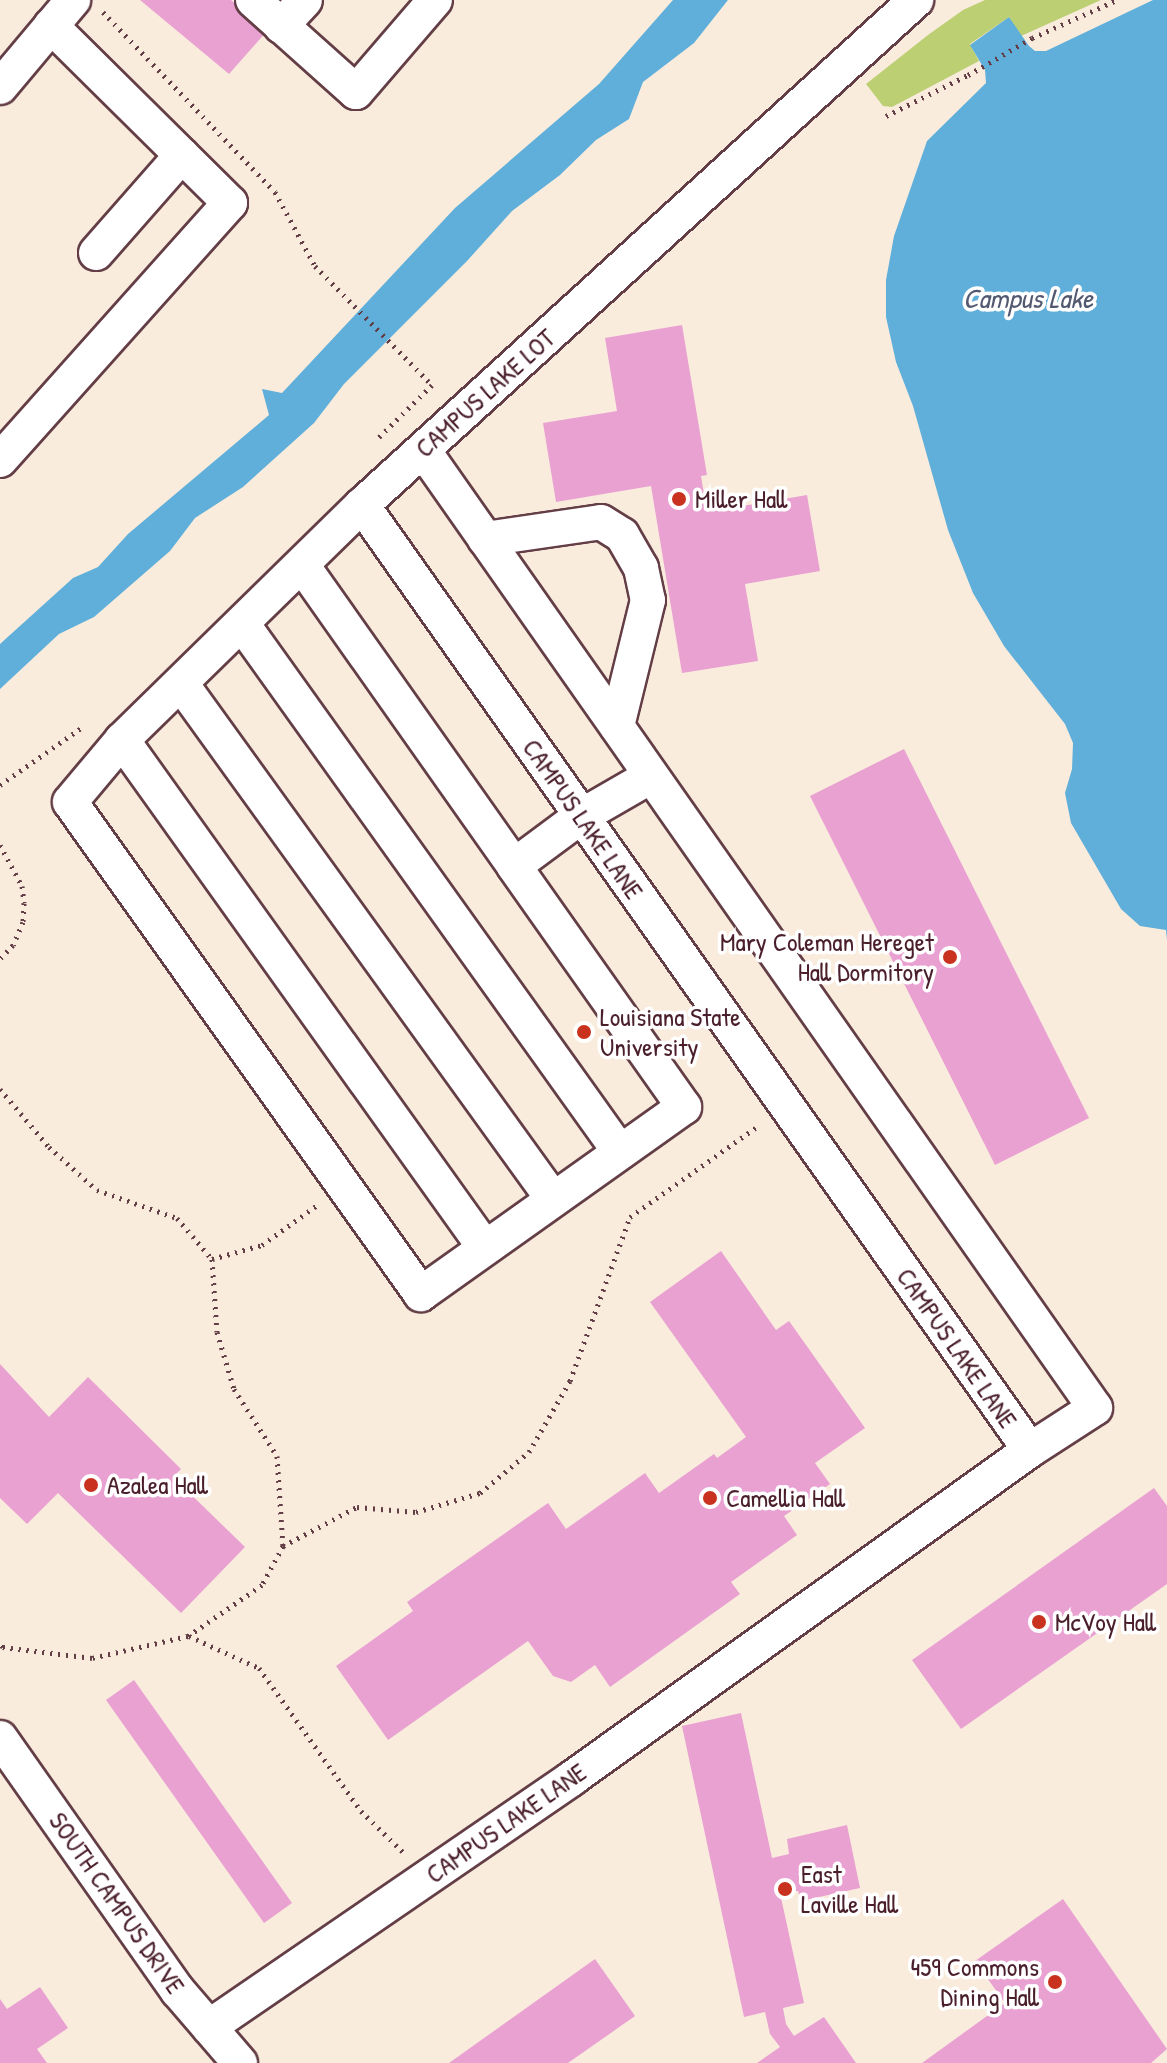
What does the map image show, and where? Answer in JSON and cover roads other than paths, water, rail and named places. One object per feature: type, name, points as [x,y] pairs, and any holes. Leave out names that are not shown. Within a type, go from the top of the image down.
[{"type":"street","points":[[253,0],[356,92],[435,0]]},
{"type":"street","points":[[281,26],[305,0]]},
{"type":"street","name":"CAMPUS LAKE LOT","points":[[485,1248],[421,1294],[70,802],[122,740],[182,685],[362,505],[916,0]]},
{"type":"street","points":[[0,87],[51,26],[83,1]]},
{"type":"street","points":[[0,460],[230,203],[51,26]]},
{"type":"street","points":[[96,253],[182,155]]},
{"type":"street","points":[[423,450],[1095,1408],[1030,1450]]},
{"type":"street","name":"CAMPUS LAKE LANE","points":[[209,2027],[583,1770],[1030,1450],[362,505]]},
{"type":"street","points":[[485,539],[601,522],[622,535],[641,568],[648,600],[617,726]]},
{"type":"street","points":[[122,740],[485,1248],[684,1107],[302,565]]},
{"type":"street","points":[[243,625],[620,1152]]},
{"type":"street","points":[[182,685],[553,1199]]},
{"type":"street","points":[[514,866],[580,817],[651,776]]},
{"type":"street","name":"SOUTH CAMPUS DRIVE","points":[[0,1738],[178,1991],[240,2063]]},
{"type":"water","points":[[673,0],[728,0],[694,43],[643,82],[629,119],[596,140],[560,175],[512,211],[467,261],[344,384],[314,423],[243,487],[195,518],[170,551],[94,617],[59,634],[0,689],[0,644],[73,578],[98,567],[128,534],[269,415],[262,389],[282,393],[455,208],[599,84]]},
{"type":"water","name":"Campus Lake","points":[[1153,0],[1167,0],[1167,940],[1166,930],[1140,926],[1121,909],[1071,823],[1065,793],[1072,769],[1073,743],[1065,724],[1004,646],[973,593],[948,530],[913,406],[896,362],[886,317],[886,280],[894,236],[927,141],[986,83],[985,70],[970,45],[1009,17],[1029,46],[1035,51],[1046,51]]},
{"type":"place","name":"Miller Hall","points":[[679,499]]},
{"type":"place","name":"Mary Coleman Hereget Hall Dormitory","points":[[950,957]]},
{"type":"place","name":"Louisiana State University","points":[[584,1032]]},
{"type":"place","name":"Azalea Hall","points":[[91,1485]]},
{"type":"place","name":"Camellia Hall","points":[[710,1498]]},
{"type":"place","name":"McVoy Hall","points":[[1039,1622]]},
{"type":"place","name":"East Laville Hall","points":[[785,1889]]},
{"type":"place","name":"459 Commons Dining Hall","points":[[1055,1982]]}]
